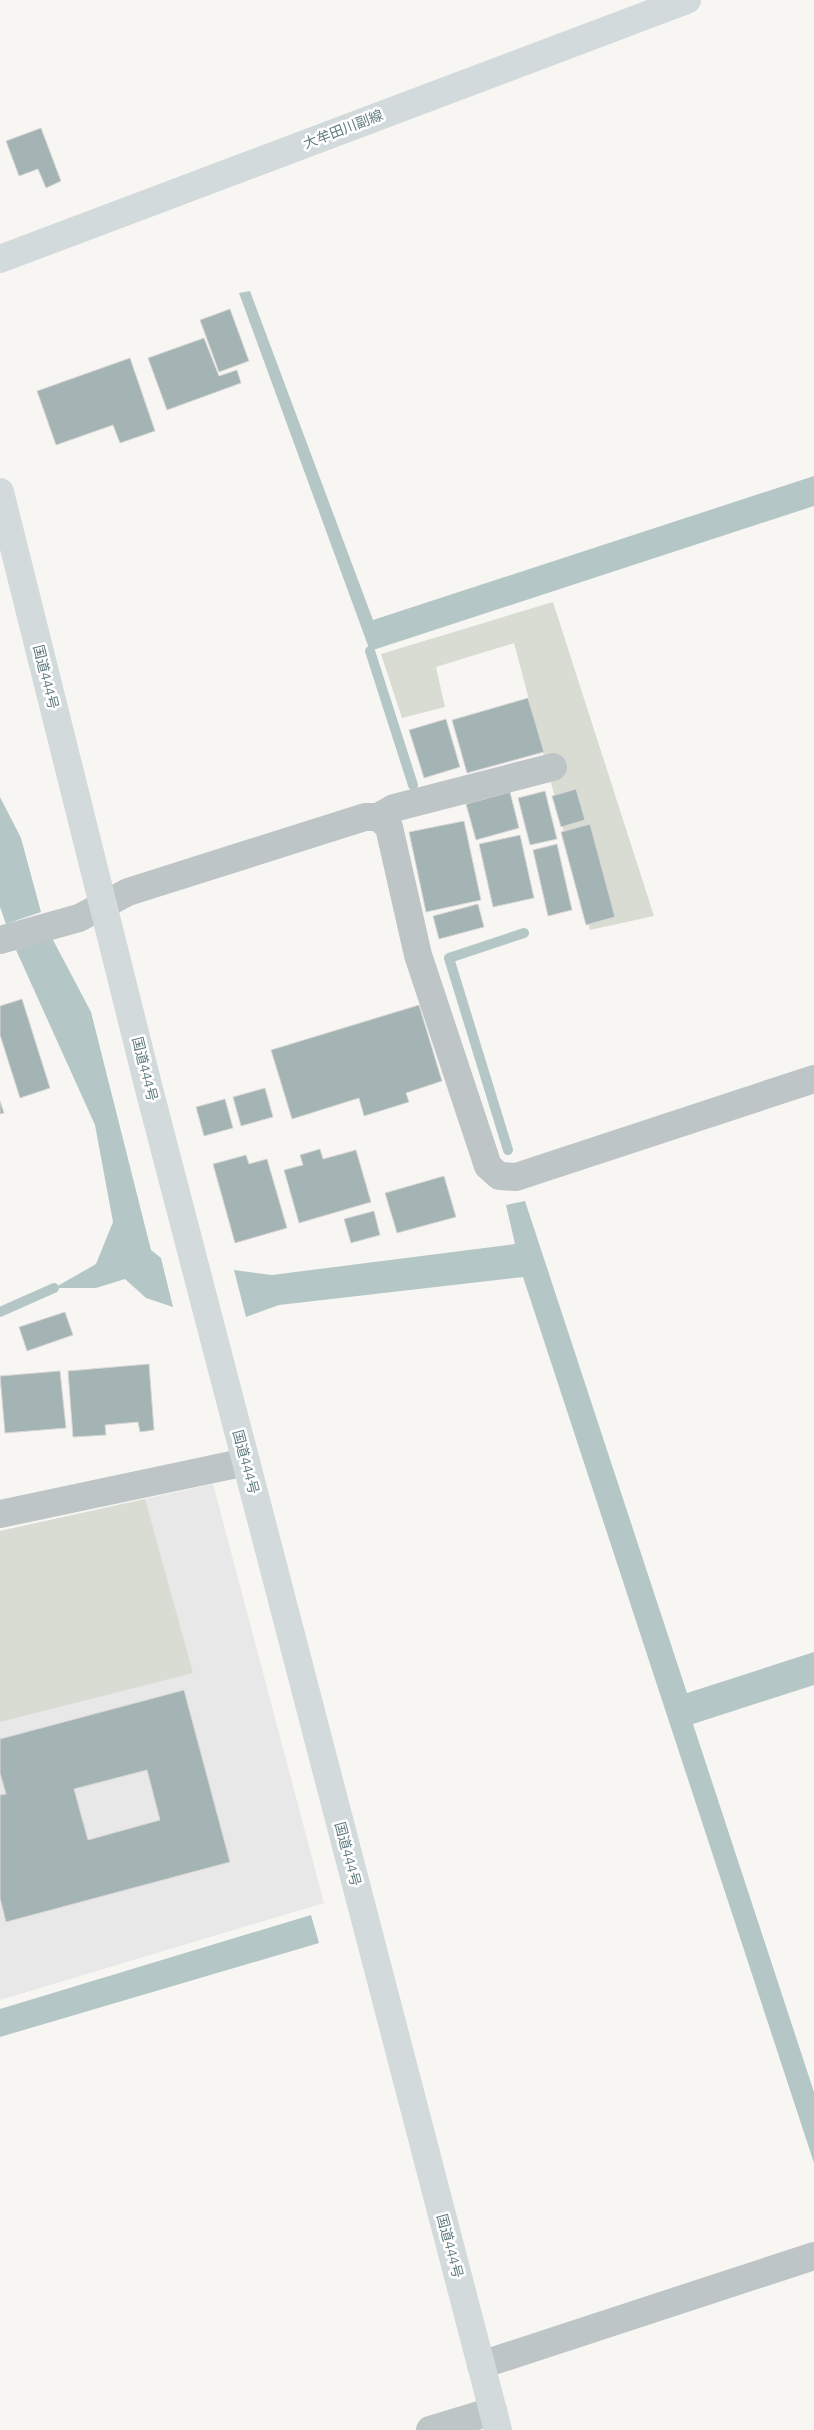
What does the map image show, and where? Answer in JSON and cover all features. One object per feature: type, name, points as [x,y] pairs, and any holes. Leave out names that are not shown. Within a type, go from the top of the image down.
[{"type":"main road","name":"大牟田川副線","points":[[0,259],[687,0]]},
{"type":"main road","name":"国道444号","points":[[0,492],[246,1462],[496,2421]]},
{"type":"street","points":[[0,940],[79,918],[128,892],[365,817],[378,817],[394,808],[553,767]]},
{"type":"street","points":[[378,817],[389,827],[418,954],[488,1166],[499,1176],[516,1177],[814,1079]]},
{"type":"street","points":[[0,1514],[246,1462]]},
{"type":"street","points":[[481,2365],[814,2256]]},
{"type":"street","points":[[430,2430],[496,2421]]},
{"type":"shaded area","points":[[250,291],[373,620],[814,476],[814,506],[370,651],[239,293]]},
{"type":"shaded area","points":[[553,602],[654,916],[590,930],[514,643],[436,667],[445,707],[402,718],[381,654]]},
{"type":"shaded area","points":[[0,797],[21,838],[41,912],[6,924],[0,907]]},
{"type":"shaded area","points":[[52,938],[91,1012],[151,1250],[161,1258],[173,1307],[146,1298],[125,1279],[96,1288],[54,1288],[96,1264],[113,1222],[95,1125],[16,950]]},
{"type":"shaded area","points":[[525,1201],[687,1693],[814,1652],[814,1685],[693,1724],[814,2092],[814,2163],[523,1277],[279,1305],[246,1317],[234,1270],[272,1275],[515,1244],[506,1205]]},
{"type":"shaded area","points":[[213,1484],[324,1903],[0,2000],[0,1531]]},
{"type":"shaded area","points":[[145,1499],[193,1673],[0,1722],[0,1531]]},
{"type":"shaded area","points":[[311,1915],[319,1943],[0,2037],[0,2009]]},
{"type":"building","points":[[41,128],[61,181],[46,188],[38,169],[19,176],[6,141]]},
{"type":"building","points":[[230,309],[249,361],[219,372],[200,320]]},
{"type":"building","points":[[204,338],[219,376],[237,370],[241,383],[167,410],[148,358]]},
{"type":"building","points":[[130,358],[155,431],[120,443],[113,425],[56,445],[37,391]]},
{"type":"building","points":[[528,698],[544,752],[467,773],[452,720]]},
{"type":"building","points":[[446,719],[460,767],[424,778],[409,730]]},
{"type":"building","points":[[576,789],[585,820],[561,827],[552,796]]},
{"type":"building","points":[[545,791],[557,839],[530,845],[518,798]]},
{"type":"building","points":[[510,792],[519,828],[476,840],[466,804]]},
{"type":"building","points":[[464,821],[481,900],[426,912],[409,832]]},
{"type":"building","points":[[590,824],[615,917],[586,925],[561,832]]},
{"type":"building","points":[[520,835],[534,898],[493,907],[479,844]]},
{"type":"building","points":[[557,844],[572,910],[548,916],[533,850]]},
{"type":"building","points":[[478,904],[484,927],[439,939],[433,916]]},
{"type":"building","points":[[22,999],[50,1088],[20,1098],[0,1035],[0,1006]]},
{"type":"building","points":[[419,1005],[442,1081],[406,1093],[409,1102],[364,1116],[359,1098],[292,1119],[271,1050]]},
{"type":"building","points":[[265,1088],[273,1117],[241,1126],[233,1097]]},
{"type":"building","points":[[225,1099],[233,1128],[204,1136],[196,1107]]},
{"type":"building","points":[[0,1101],[4,1113],[0,1114]]},
{"type":"building","points":[[320,1149],[323,1159],[356,1150],[371,1202],[299,1223],[284,1170],[303,1165],[300,1155]]},
{"type":"building","points":[[246,1155],[249,1164],[267,1159],[287,1228],[235,1243],[213,1164]]},
{"type":"building","points":[[444,1176],[456,1217],[397,1233],[385,1193]]},
{"type":"building","points":[[374,1211],[380,1235],[351,1243],[344,1219]]},
{"type":"building","points":[[65,1312],[73,1335],[27,1351],[19,1327]]},
{"type":"building","points":[[149,1364],[154,1430],[140,1432],[138,1422],[105,1425],[106,1435],[73,1437],[68,1371]]},
{"type":"building","points":[[60,1371],[66,1428],[5,1433],[0,1376]]},
{"type":"building","points":[[184,1690],[230,1862],[6,1922],[0,1898],[0,1795],[6,1794],[0,1773],[0,1739]],"holes":[[[147,1770],[160,1820],[88,1840],[74,1789]]]},
{"type":"waterway","points":[[370,651],[413,785]]},
{"type":"waterway","points":[[508,1150],[449,958],[524,933]]},
{"type":"waterway","points":[[0,1312],[54,1288]]}]
